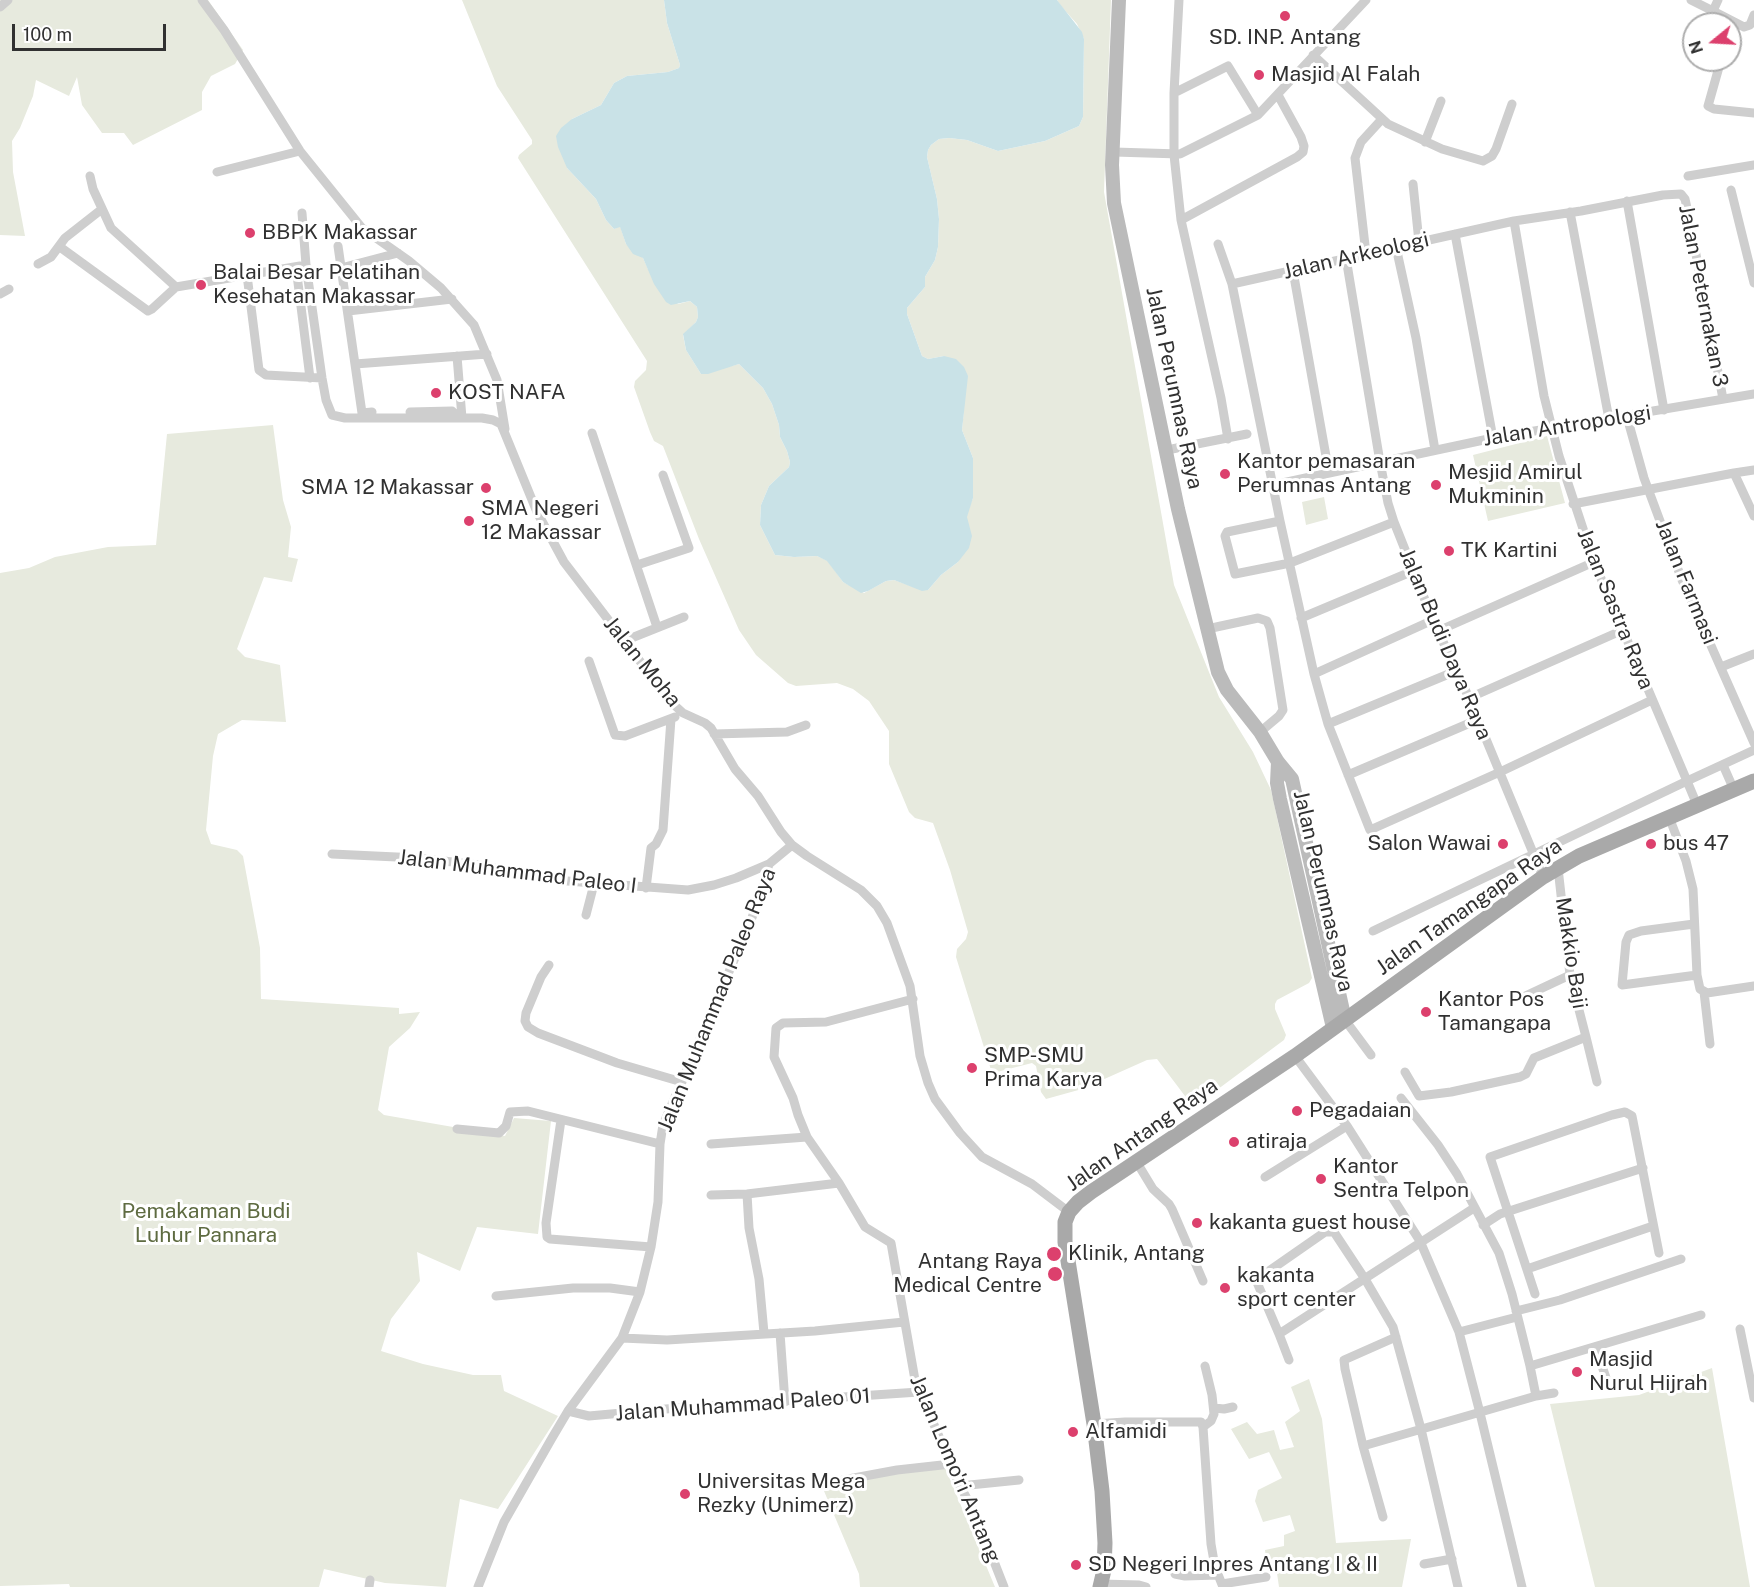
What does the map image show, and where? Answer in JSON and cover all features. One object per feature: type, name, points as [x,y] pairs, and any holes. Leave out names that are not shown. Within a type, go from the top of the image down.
[{"type":"main road","name":"Jalan Tamangapa Raya","points":[[1339,1024],[1558,868],[1579,856],[1754,781]]},
{"type":"main road","name":"Jalan Antang Raya","points":[[1101,1586],[1105,1543],[1102,1491],[1094,1424],[1067,1253],[1065,1222],[1069,1212],[1078,1202],[1136,1161],[1295,1056],[1339,1024]]},
{"type":"street","points":[[0,7],[8,0]]},
{"type":"street","name":"Jalan Moha","points":[[202,0],[224,30],[300,151],[362,228],[398,253],[441,288],[474,325],[497,380],[505,431],[537,512],[564,562],[672,704],[683,713],[705,723],[714,734],[735,769],[764,803],[781,832],[807,856],[861,890],[877,906],[887,922],[903,964],[913,999],[920,1056],[935,1099],[982,1157],[1032,1184],[1069,1212]]},
{"type":"street","name":"Jalan Perumnas Raya","points":[[1119,0],[1114,203],[1178,509],[1218,672],[1227,690],[1260,732],[1278,762],[1292,779],[1339,1024]]},
{"type":"street","points":[[1179,0],[1174,93],[1174,155],[1181,220],[1228,439]]},
{"type":"street","points":[[1114,152],[1174,155],[1258,115],[1366,0]]},
{"type":"street","points":[[1690,0],[1713,11],[1718,0]]},
{"type":"street","points":[[1742,25],[1747,27],[1754,15]]},
{"type":"street","points":[[1313,55],[1388,124],[1425,142],[1483,161],[1492,156],[1496,149],[1512,105]]},
{"type":"street","points":[[1174,93],[1228,66],[1258,115]]},
{"type":"street","points":[[1718,72],[1708,106],[1714,109],[1754,113]]},
{"type":"street","points":[[1181,220],[1303,152],[1301,137],[1278,95]]},
{"type":"street","points":[[1425,142],[1441,101]]},
{"type":"street","points":[[1366,254],[1355,158],[1360,142],[1382,119]]},
{"type":"street","points":[[217,172],[300,151]]},
{"type":"street","points":[[1688,176],[1754,165]]},
{"type":"street","points":[[90,176],[111,228],[176,287]]},
{"type":"street","points":[[1413,184],[1419,242]]},
{"type":"street","points":[[1731,190],[1754,283]]},
{"type":"street","name":"Jalan Arkeologi","points":[[1232,284],[1514,221],[1663,195],[1681,194]]},
{"type":"street","name":"Jalan Peternakan 3","points":[[1681,194],[1686,200],[1723,399]]},
{"type":"street","points":[[1627,201],[1665,410]]},
{"type":"street","points":[[38,264],[51,257],[65,238],[102,209]]},
{"type":"street","points":[[1570,212],[1608,419]]},
{"type":"street","points":[[302,213],[301,266],[310,378]]},
{"type":"street","name":"Jalan Sastra Raya","points":[[1514,221],[1544,396],[1573,504],[1594,562],[1697,805]]},
{"type":"street","points":[[1455,234],[1493,438]]},
{"type":"street","points":[[1218,244],[1232,284],[1314,674],[1328,724],[1370,830],[1652,700]]},
{"type":"street","points":[[338,246],[362,413],[452,411],[460,418]]},
{"type":"street","points":[[60,247],[144,310],[152,309],[176,287],[301,266]]},
{"type":"street","points":[[1396,247],[1418,349],[1435,450]]},
{"type":"street","points":[[341,268],[398,253]]},
{"type":"street","name":"Jalan Budi Daya Raya","points":[[1346,258],[1380,462],[1394,522],[1433,620],[1469,698],[1543,877]]},
{"type":"street","points":[[301,266],[322,378],[332,415],[338,417],[493,420],[501,424],[505,431]]},
{"type":"street","points":[[1293,271],[1329,473]]},
{"type":"street","points":[[247,275],[259,370],[266,375],[322,378]]},
{"type":"street","points":[[0,294],[9,289]]},
{"type":"street","points":[[348,311],[452,299]]},
{"type":"street","points":[[355,364],[488,354]]},
{"type":"street","points":[[457,356],[460,418]]},
{"type":"street","name":"Jalan Antropologi","points":[[1273,485],[1493,438],[1754,394]]},
{"type":"street","name":"Jalan Farmasi","points":[[1627,417],[1649,490],[1682,580],[1754,743]]},
{"type":"street","points":[[592,433],[657,627]]},
{"type":"street","points":[[1167,450],[1247,434]]},
{"type":"street","points":[[1573,504],[1754,470]]},
{"type":"street","points":[[1734,473],[1754,516]]},
{"type":"street","points":[[637,565],[689,548],[663,475]]},
{"type":"street","points":[[1280,521],[1227,532],[1225,536],[1234,572],[1239,574],[1290,563],[1394,522]]},
{"type":"street","points":[[1438,631],[1594,562]]},
{"type":"street","points":[[1301,618],[1413,571]]},
{"type":"street","points":[[624,641],[684,617]]},
{"type":"street","points":[[1207,628],[1258,618],[1267,621],[1283,710],[1260,732]]},
{"type":"street","points":[[1314,674],[1433,620]]},
{"type":"street","points":[[1469,698],[1623,630]]},
{"type":"street","points":[[1721,667],[1754,654]]},
{"type":"street","points":[[589,661],[615,735],[625,736],[683,713]]},
{"type":"street","points":[[1328,724],[1456,671]]},
{"type":"street","points":[[646,888],[651,848],[656,844],[663,830],[671,719]]},
{"type":"street","points":[[1348,775],[1477,720]]},
{"type":"street","points":[[714,734],[787,732],[806,725]]},
{"type":"street","points":[[1374,931],[1754,750]]},
{"type":"street","points":[[1723,765],[1734,790]]},
{"type":"street","points":[[1669,817],[1690,879],[1697,975],[1700,989],[1704,992],[1710,1044]]},
{"type":"street","name":"Jalan Muhammad Paleo Raya","points":[[478,1587],[504,1522],[568,1411],[622,1338],[640,1292],[651,1247],[658,1202],[663,1125],[750,923],[769,864],[792,844]]},
{"type":"street","name":"Jalan Muhammad Paleo I","points":[[332,854],[435,860],[487,866],[525,877],[688,890],[736,878],[769,864]]},
{"type":"street","name":"Makkio Baji","points":[[1558,868],[1570,975],[1598,1082]]},
{"type":"street","points":[[586,915],[594,884]]},
{"type":"street","points":[[1694,924],[1641,931],[1629,935],[1626,942],[1622,985],[1697,975]]},
{"type":"street","points":[[549,965],[541,977],[526,1013],[525,1021],[528,1026],[538,1033],[617,1063],[682,1082]]},
{"type":"street","points":[[1521,998],[1570,975]]},
{"type":"street","points":[[1704,992],[1754,986]]},
{"type":"street","points":[[711,1196],[839,1183],[807,1137],[800,1122],[793,1098],[774,1057],[776,1028],[783,1023],[825,1022],[913,999]]},
{"type":"street","points":[[1339,1024],[1371,1055]]},
{"type":"street","points":[[1405,1072],[1419,1096],[1452,1092],[1520,1077],[1526,1074],[1534,1059],[1586,1037]]},
{"type":"street","points":[[1295,1056],[1347,1126],[1420,1241],[1459,1332],[1522,1587]]},
{"type":"street","points":[[1401,1098],[1438,1145],[1457,1174],[1474,1208],[1486,1223],[1521,1311],[1537,1364],[1539,1395]]},
{"type":"street","points":[[457,1129],[499,1133],[513,1111],[528,1111],[660,1144]]},
{"type":"street","points":[[1535,1294],[1504,1212],[1490,1160],[1491,1156],[1612,1115],[1625,1112],[1630,1114],[1659,1253]]},
{"type":"street","points":[[561,1120],[546,1223],[547,1237],[651,1247]]},
{"type":"street","points":[[1265,1177],[1347,1126]]},
{"type":"street","points":[[711,1144],[807,1137]]},
{"type":"street","points":[[1136,1161],[1153,1189],[1172,1209],[1203,1281]]},
{"type":"street","points":[[1486,1223],[1504,1212],[1643,1168]]},
{"type":"street","name":"Jalan Lomo'ri Antang","points":[[839,1183],[865,1227],[891,1243],[910,1359],[919,1392],[960,1486],[975,1513],[1004,1587]]},
{"type":"street","points":[[747,1194],[749,1228],[757,1267],[764,1334]]},
{"type":"street","points":[[1279,1334],[1474,1208]]},
{"type":"street","points":[[1527,1269],[1653,1226]]},
{"type":"street","points":[[1289,1360],[1256,1280],[1331,1230],[1336,1233],[1388,1316],[1396,1337],[1421,1429],[1458,1587]]},
{"type":"street","points":[[1459,1332],[1681,1258]]},
{"type":"street","points":[[496,1296],[581,1287],[640,1292]]},
{"type":"street","points":[[1537,1364],[1701,1315]]},
{"type":"street","points":[[622,1338],[667,1340],[904,1322]]},
{"type":"street","points":[[1740,1329],[1754,1393]]},
{"type":"street","points":[[780,1333],[785,1402]]},
{"type":"street","points":[[1383,1517],[1363,1446],[1344,1360],[1396,1337]]},
{"type":"street","points":[[1596,1348],[1606,1378]]},
{"type":"street","points":[[1203,1427],[1213,1419],[1214,1408],[1205,1366]]},
{"type":"street","name":"Jalan Muhammad Paleo 01","points":[[568,1411],[589,1416],[919,1392]]},
{"type":"street","points":[[1363,1446],[1539,1395],[1554,1393]]},
{"type":"street","points":[[1214,1408],[1233,1407]]},
{"type":"street","points":[[1094,1424],[1199,1421],[1203,1427],[1210,1536],[1222,1586],[1266,1577]]},
{"type":"street","points":[[843,1480],[897,1470],[951,1464]]},
{"type":"street","points":[[960,1486],[1019,1480]]},
{"type":"street","points":[[1424,1564],[1452,1559]]},
{"type":"street","points":[[1175,1574],[1218,1575]]},
{"type":"street","points":[[1101,1586],[1139,1585],[1146,1587]]},
{"type":"green space","points":[[0,0],[208,0],[243,50],[235,64],[211,76],[202,92],[202,110],[133,145],[124,133],[102,133],[82,105],[77,77],[69,96],[36,80],[33,96],[12,141],[13,172],[25,236],[0,235]]},
{"type":"green space","points":[[462,0],[664,0],[667,23],[679,68],[668,72],[627,76],[614,83],[601,105],[572,119],[567,168],[596,199],[606,220],[614,229],[620,226],[626,244],[643,258],[648,269],[678,304],[690,301],[697,307],[696,322],[683,335],[686,350],[701,374],[739,364],[763,388],[772,404],[779,425],[780,437],[790,462],[789,467],[769,486],[761,505],[760,525],[775,555],[817,556],[828,561],[843,582],[864,593],[886,581],[894,580],[928,590],[941,575],[958,562],[968,510],[973,498],[973,458],[962,430],[964,409],[944,356],[928,359],[922,356],[907,314],[907,308],[925,287],[925,277],[935,260],[938,247],[937,199],[927,157],[928,150],[939,139],[949,138],[967,140],[998,151],[1045,141],[1079,126],[1083,117],[1084,39],[1077,24],[1057,0],[1111,0],[1104,192],[1174,585],[1219,697],[1253,752],[1271,790],[1312,978],[1309,983],[1277,1000],[1275,1004],[1286,1035],[1284,1040],[1198,1104],[1188,1100],[1157,1059],[1147,1060],[1082,1089],[1046,1099],[1041,1092],[1036,1066],[1032,1063],[993,1073],[991,1070],[956,957],[957,949],[966,939],[968,932],[950,870],[933,823],[915,818],[909,812],[889,764],[889,731],[869,701],[853,689],[837,683],[796,686],[788,683],[756,655],[739,630],[699,539],[663,446],[654,441],[634,387],[635,381],[646,370],[647,361],[518,158],[532,144],[532,140],[497,86]]},
{"type":"green space","name":"Pemakaman Budi Luhur Pannara","points":[[273,425],[283,500],[291,527],[288,557],[298,559],[292,582],[264,577],[237,649],[245,657],[280,665],[286,722],[242,720],[218,734],[213,756],[206,830],[211,844],[237,850],[243,856],[260,948],[261,999],[399,1008],[399,1014],[420,1012],[410,1028],[389,1047],[378,1110],[384,1115],[505,1136],[514,1118],[551,1121],[538,1234],[477,1227],[460,1271],[417,1252],[420,1281],[391,1319],[381,1351],[423,1364],[473,1375],[501,1375],[504,1391],[558,1416],[498,1509],[460,1499],[446,1587],[385,1583],[324,1569],[319,1587],[70,1587],[69,1584],[0,1586],[0,573],[29,568],[55,557],[108,547],[156,545],[167,434]]},
{"type":"green space","points":[[1547,436],[1565,503],[1488,521],[1473,455]]},
{"type":"green space","points":[[1324,497],[1328,519],[1306,525],[1302,502]]},
{"type":"green space","points":[[1712,1368],[1750,1587],[1595,1587],[1550,1404],[1639,1395]]},
{"type":"green space","points":[[1309,1379],[1322,1419],[1336,1543],[1411,1539],[1402,1587],[1279,1587],[1275,1559],[1266,1560],[1265,1550],[1284,1546],[1284,1535],[1295,1531],[1290,1515],[1263,1522],[1255,1501],[1258,1490],[1282,1478],[1269,1452],[1249,1459],[1231,1429],[1247,1422],[1257,1434],[1274,1430],[1280,1450],[1294,1447],[1285,1422],[1300,1411],[1291,1387]]},
{"type":"green space","points":[[944,1465],[995,1587],[860,1587],[859,1574],[824,1491],[840,1485],[862,1484],[868,1474]]},
{"type":"water","points":[[664,0],[1057,0],[1082,32],[1084,39],[1083,117],[1079,126],[1045,141],[998,151],[967,140],[949,138],[939,139],[928,150],[927,157],[937,199],[938,247],[935,260],[925,277],[925,287],[907,308],[907,314],[922,356],[928,359],[944,356],[956,359],[964,367],[968,376],[962,430],[973,458],[973,498],[967,517],[972,536],[969,548],[958,562],[941,575],[928,590],[922,591],[894,580],[886,581],[861,593],[843,582],[827,561],[817,556],[775,555],[760,525],[761,505],[769,486],[789,467],[790,462],[780,437],[779,425],[772,404],[763,388],[739,364],[701,374],[686,350],[683,334],[696,322],[697,307],[690,301],[671,305],[666,302],[654,284],[643,258],[633,254],[626,244],[620,227],[614,229],[606,220],[596,199],[567,168],[556,136],[561,128],[572,119],[601,105],[614,83],[627,76],[668,72],[679,68],[667,23]]},
{"type":"place","name":"SD. INP. Antang","points":[[1285,16]]},
{"type":"place","name":"Masjid Al Falah","points":[[1259,75]]},
{"type":"place","name":"BBPK Makassar","points":[[250,233]]},
{"type":"place","name":"Balai Besar Pelatihan Kesehatan Makassar","points":[[201,285]]},
{"type":"place","name":"KOST NAFA","points":[[436,393]]},
{"type":"place","name":"Kantor pemasaran Perumnas Antang","points":[[1225,474]]},
{"type":"place","name":"Mesjid Amirul Mukminin","points":[[1436,485]]},
{"type":"place","name":"SMA 12 Makassar","points":[[486,488]]},
{"type":"place","name":"SMA Negeri 12 Makassar","points":[[469,521]]},
{"type":"place","name":"TK Kartini","points":[[1449,551]]},
{"type":"place","name":"Salon Wawai","points":[[1503,844]]},
{"type":"place","name":"bus 47","points":[[1651,844]]},
{"type":"place","name":"Kantor Pos Tamangapa","points":[[1426,1012]]},
{"type":"place","name":"SMP-SMU Prima Karya","points":[[972,1068]]},
{"type":"place","name":"Pegadaian","points":[[1297,1111]]},
{"type":"place","name":"atiraja","points":[[1234,1142]]},
{"type":"place","name":"Kantor Sentra Telpon","points":[[1321,1179]]},
{"type":"place","name":"kakanta guest house","points":[[1197,1223]]},
{"type":"place","name":"Klinik, Antang","points":[[1054,1254]]},
{"type":"place","name":"Antang Raya Medical Centre","points":[[1055,1274]]},
{"type":"place","name":"kakanta sport center","points":[[1225,1288]]},
{"type":"place","name":"Masjid Nurul Hijrah","points":[[1577,1372]]},
{"type":"place","name":"Alfamidi","points":[[1073,1432]]},
{"type":"place","name":"Universitas Mega Rezky (Unimerz)","points":[[685,1494]]},
{"type":"place","name":"SD Negeri Inpres Antang I & II","points":[[1076,1565]]}]
